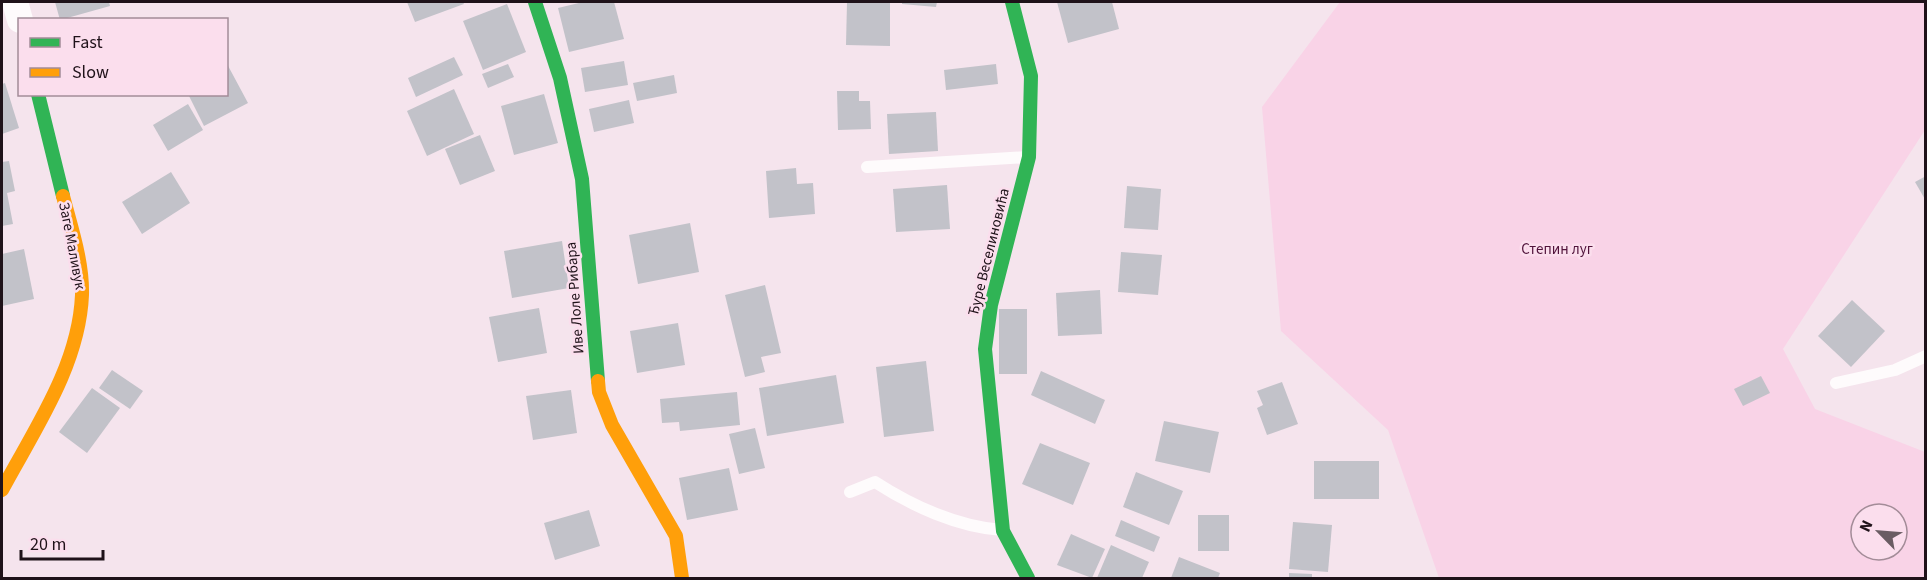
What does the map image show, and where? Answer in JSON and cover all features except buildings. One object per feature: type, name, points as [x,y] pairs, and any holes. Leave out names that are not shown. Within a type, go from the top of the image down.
[{"type":"street","points":[[15,2],[19,18]]},
{"type":"street","name":"Иве Лоле Рибара","points":[[535,2],[560,78],[582,179],[599,392],[612,425],[676,536],[682,579]]},
{"type":"street","name":"Ђуре Веселиновића","points":[[1012,2],[1031,76],[1029,157],[992,305],[985,350],[1003,531],[1028,579]]},
{"type":"street","name":"Заге Маливук","points":[[2,490],[60,382],[74,341],[82,294],[76,250],[38,96]]},
{"type":"lane","points":[[867,167],[1029,157]]},
{"type":"lane","points":[[1836,383],[1895,370],[1926,356]]},
{"type":"lane","points":[[850,492],[875,482],[971,527],[1003,531]]},
{"type":"green space","name":"Степин луг","points":[[1340,2],[1925,2],[1925,130],[1783,349],[1815,409],[1925,452],[1925,578],[1439,578],[1388,430],[1281,331],[1262,107]]},
{"type":"traffic: fast","points":[[535,2],[560,78],[582,179],[598,381]]},
{"type":"traffic: fast","points":[[1012,2],[1031,76],[1029,157],[991,305],[985,349],[1003,531],[1028,578]]},
{"type":"traffic: fast","points":[[38,96],[63,196]]},
{"type":"traffic: slow","points":[[2,490],[53,397],[73,347],[79,321],[82,295],[81,270],[63,196]]},
{"type":"traffic: slow","points":[[598,381],[599,392],[612,425],[676,536],[682,578]]}]
